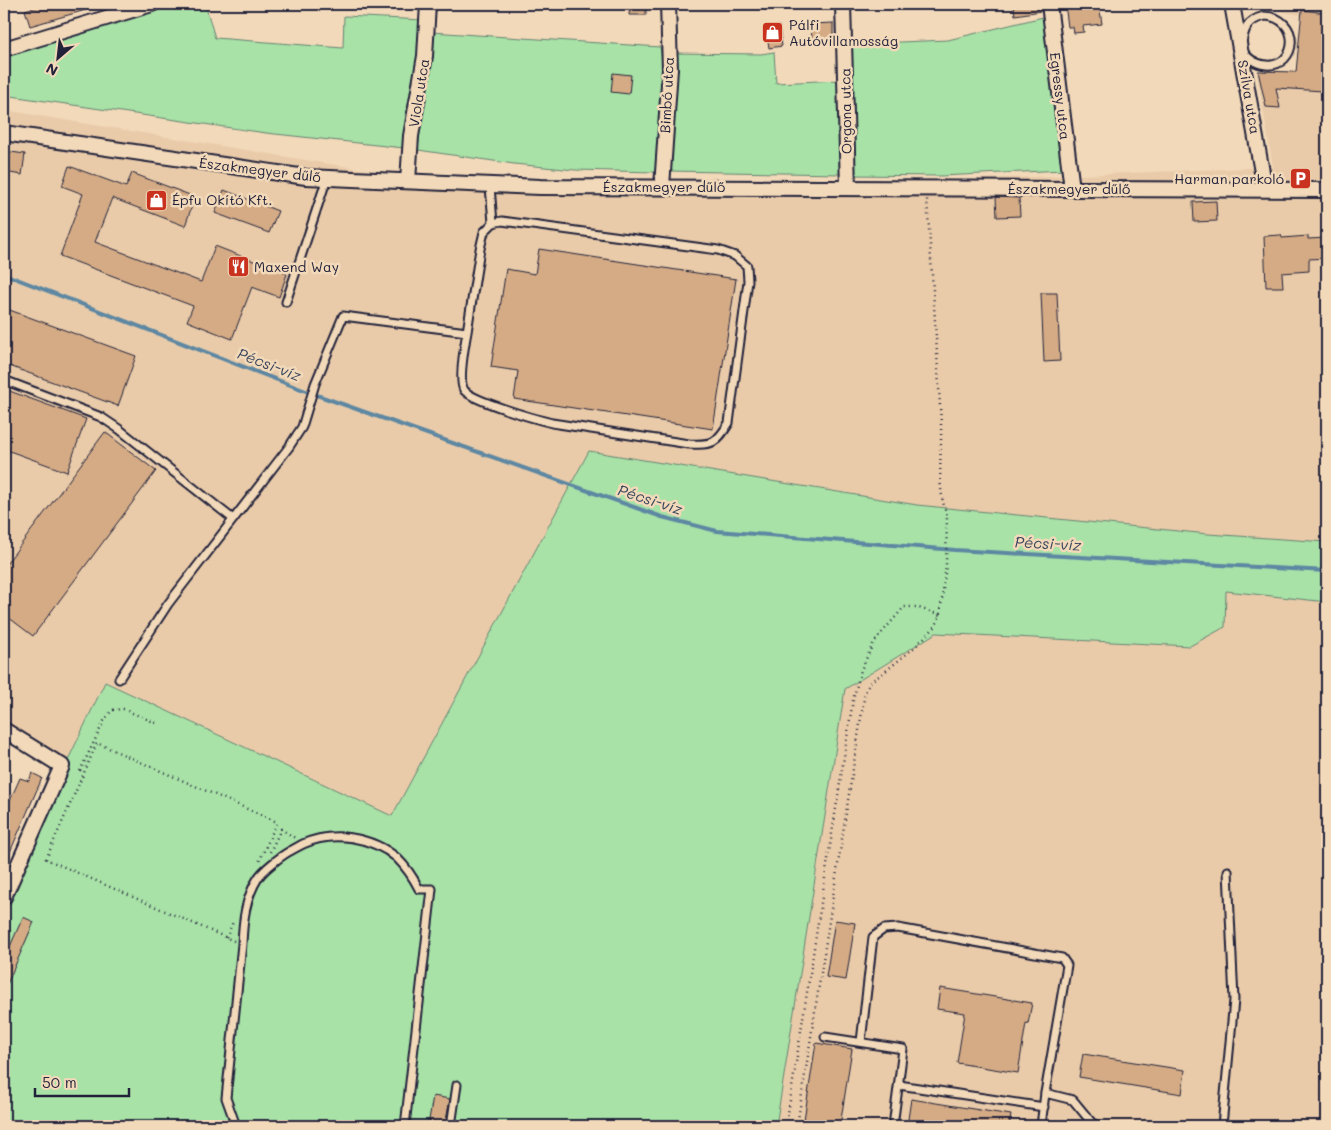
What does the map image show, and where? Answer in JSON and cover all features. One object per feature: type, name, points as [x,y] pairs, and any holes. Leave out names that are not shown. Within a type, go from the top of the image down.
[{"type":"street","points":[[4,48],[152,4]]},
{"type":"street","name":"Viola utca","points":[[408,181],[411,136],[425,56],[428,4]]},
{"type":"street","name":"Bimbó utca","points":[[662,187],[670,68],[668,4]]},
{"type":"street","name":"Orgona utca","points":[[843,4],[848,188]]},
{"type":"street","name":"Egressy utca","points":[[1049,4],[1072,189]]},
{"type":"street","name":"Szilva utca","points":[[1232,4],[1265,175],[1265,190]]},
{"type":"street","name":"Északmegyer dűlő","points":[[4,133],[306,177],[490,186],[1327,190]]},
{"type":"street","points":[[4,730],[68,767],[4,898]]},
{"type":"lane","points":[[1272,16],[1278,18],[1291,34],[1292,41],[1287,54],[1276,63],[1270,65],[1256,62],[1245,54],[1241,48],[1243,32],[1258,17],[1272,16]]},
{"type":"lane","points":[[286,302],[327,178]]},
{"type":"lane","points":[[490,186],[492,223]]},
{"type":"lane","points":[[502,220],[718,250],[736,256],[746,266],[748,281],[729,423],[721,436],[709,444],[689,444],[552,423],[471,396],[464,389],[462,379],[467,332],[484,232],[492,223],[502,220]]},
{"type":"lane","points":[[119,679],[168,604],[302,428],[315,384],[343,316],[467,332]]},
{"type":"lane","points":[[4,380],[101,417],[119,429],[233,519]]},
{"type":"lane","points":[[236,1126],[226,1098],[243,922],[247,900],[259,876],[282,856],[304,843],[330,837],[347,837],[382,848],[397,859],[410,873],[419,889],[432,889],[405,1126]]},
{"type":"lane","points":[[1222,1126],[1234,1000],[1228,871]]},
{"type":"lane","points":[[861,1042],[873,937],[884,928],[898,928],[1062,958],[1067,965],[1041,1126]]},
{"type":"lane","points":[[825,1037],[903,1049],[892,1126]]},
{"type":"lane","points":[[451,1126],[457,1085]]},
{"type":"lane","points":[[899,1085],[1044,1107]]},
{"type":"lane","points":[[1046,1094],[1073,1100],[1092,1123],[1099,1126]]},
{"type":"path","points":[[797,1126],[865,692],[871,681],[915,647],[936,626],[940,615],[946,565],[947,515],[941,491],[941,426],[927,193]]},
{"type":"path","points":[[786,1126],[853,700],[861,670],[874,642],[904,607],[916,607],[940,615]]},
{"type":"path","points":[[156,724],[123,709],[112,710],[105,719],[46,859],[242,944]]},
{"type":"path","points":[[82,772],[97,743],[277,822],[257,866]]},
{"type":"path","points":[[68,767],[82,772]]},
{"type":"path","points":[[226,938],[234,920]]},
{"type":"shaded area","points":[[1280,4],[1327,4],[1327,542],[1208,534],[917,505],[589,451],[392,816],[105,682],[68,760],[4,719],[4,110],[414,178],[912,182],[1273,167],[1257,74],[1300,75],[1303,15],[1282,12]]},
{"type":"shaded area","points":[[1226,591],[1327,602],[1327,1126],[776,1126],[845,689],[936,633],[1190,646]]},
{"type":"green space","points":[[179,4],[205,4],[215,38],[343,48],[344,16],[423,20],[420,52],[404,148],[266,133],[4,95],[4,55]]},
{"type":"green space","points":[[1047,16],[1064,170],[941,176],[853,175],[852,44],[948,40]]},
{"type":"green space","points":[[431,32],[660,47],[664,72],[655,172],[575,170],[514,164],[418,150]]},
{"type":"green space","points":[[774,52],[776,83],[840,80],[841,174],[667,171],[670,53],[761,54]]},
{"type":"green space","points":[[589,451],[917,505],[1208,534],[1327,542],[1327,602],[1226,591],[1225,627],[1190,646],[936,633],[845,689],[776,1126],[4,1126],[4,911],[68,760],[105,682],[392,816]]},
{"type":"building","points":[[61,4],[96,4],[96,7],[30,26],[25,10],[43,5],[44,8]]},
{"type":"building","points":[[630,4],[646,4],[646,15],[629,15]]},
{"type":"building","points":[[1040,4],[1041,11],[1015,15],[1014,6]]},
{"type":"building","points":[[1065,4],[1099,4],[1102,24],[1083,26],[1084,32],[1074,33],[1073,27],[1068,27]]},
{"type":"building","points":[[1302,10],[1327,13],[1327,49],[1323,91],[1276,88],[1280,108],[1266,107],[1258,71],[1296,72]]},
{"type":"building","points":[[833,23],[833,43],[812,43],[811,24]]},
{"type":"building","name":"Pálfi Autóvillamosság","points":[[779,26],[782,46],[769,48],[766,28]]},
{"type":"building","points":[[613,73],[631,75],[629,94],[611,92]]},
{"type":"building","points":[[4,151],[25,154],[22,175],[4,172]]},
{"type":"building","points":[[69,166],[126,187],[132,173],[195,197],[185,226],[112,198],[95,242],[201,282],[215,246],[269,267],[271,261],[285,266],[283,272],[287,274],[279,297],[252,287],[232,339],[187,321],[193,306],[60,256],[83,194],[62,186]]},
{"type":"building","points":[[224,190],[278,211],[269,233],[215,213]]},
{"type":"building","points":[[996,197],[1019,198],[1020,216],[997,217]]},
{"type":"building","points":[[1216,201],[1217,221],[1194,222],[1193,202]]},
{"type":"building","points":[[1281,235],[1282,238],[1308,236],[1308,239],[1327,238],[1327,258],[1309,259],[1309,271],[1282,273],[1283,287],[1266,287],[1264,236]]},
{"type":"building","points":[[539,249],[736,279],[713,429],[514,399],[518,371],[491,367],[506,269],[535,274]]},
{"type":"building","points":[[1041,293],[1057,293],[1060,361],[1044,362]]},
{"type":"building","points":[[4,308],[136,356],[118,406],[4,364]]},
{"type":"building","points":[[4,389],[86,419],[67,472],[4,449]]},
{"type":"building","points":[[105,432],[156,471],[33,636],[4,614],[4,567]]},
{"type":"building","points":[[32,773],[42,778],[4,866],[4,814],[20,778],[29,781]]},
{"type":"building","points":[[23,917],[34,922],[4,991],[4,960]]},
{"type":"building","points":[[835,920],[855,923],[846,980],[826,977]]},
{"type":"building","points":[[940,988],[1032,1003],[1028,1024],[1026,1023],[1018,1073],[957,1063],[965,1013],[937,1009]]},
{"type":"building","points":[[816,1043],[852,1049],[840,1126],[803,1126]]},
{"type":"building","points":[[1083,1054],[1185,1070],[1182,1094],[1079,1077]]},
{"type":"building","points":[[433,1096],[450,1099],[445,1126],[428,1126]]},
{"type":"building","points":[[911,1099],[1011,1115],[1009,1126],[907,1126]]},
{"type":"waterway","name":"Pécsi-víz","points":[[4,274],[311,393],[662,517],[717,531],[955,550],[1327,571]]},
{"type":"place","name":"Pálfi Autóvillamosság","points":[[773,33]]},
{"type":"place","name":"Harman parkoló","points":[[1300,179]]},
{"type":"place","name":"Épfu Okító Kft.","points":[[156,200]]},
{"type":"place","name":"Maxend Way","points":[[238,267]]}]
